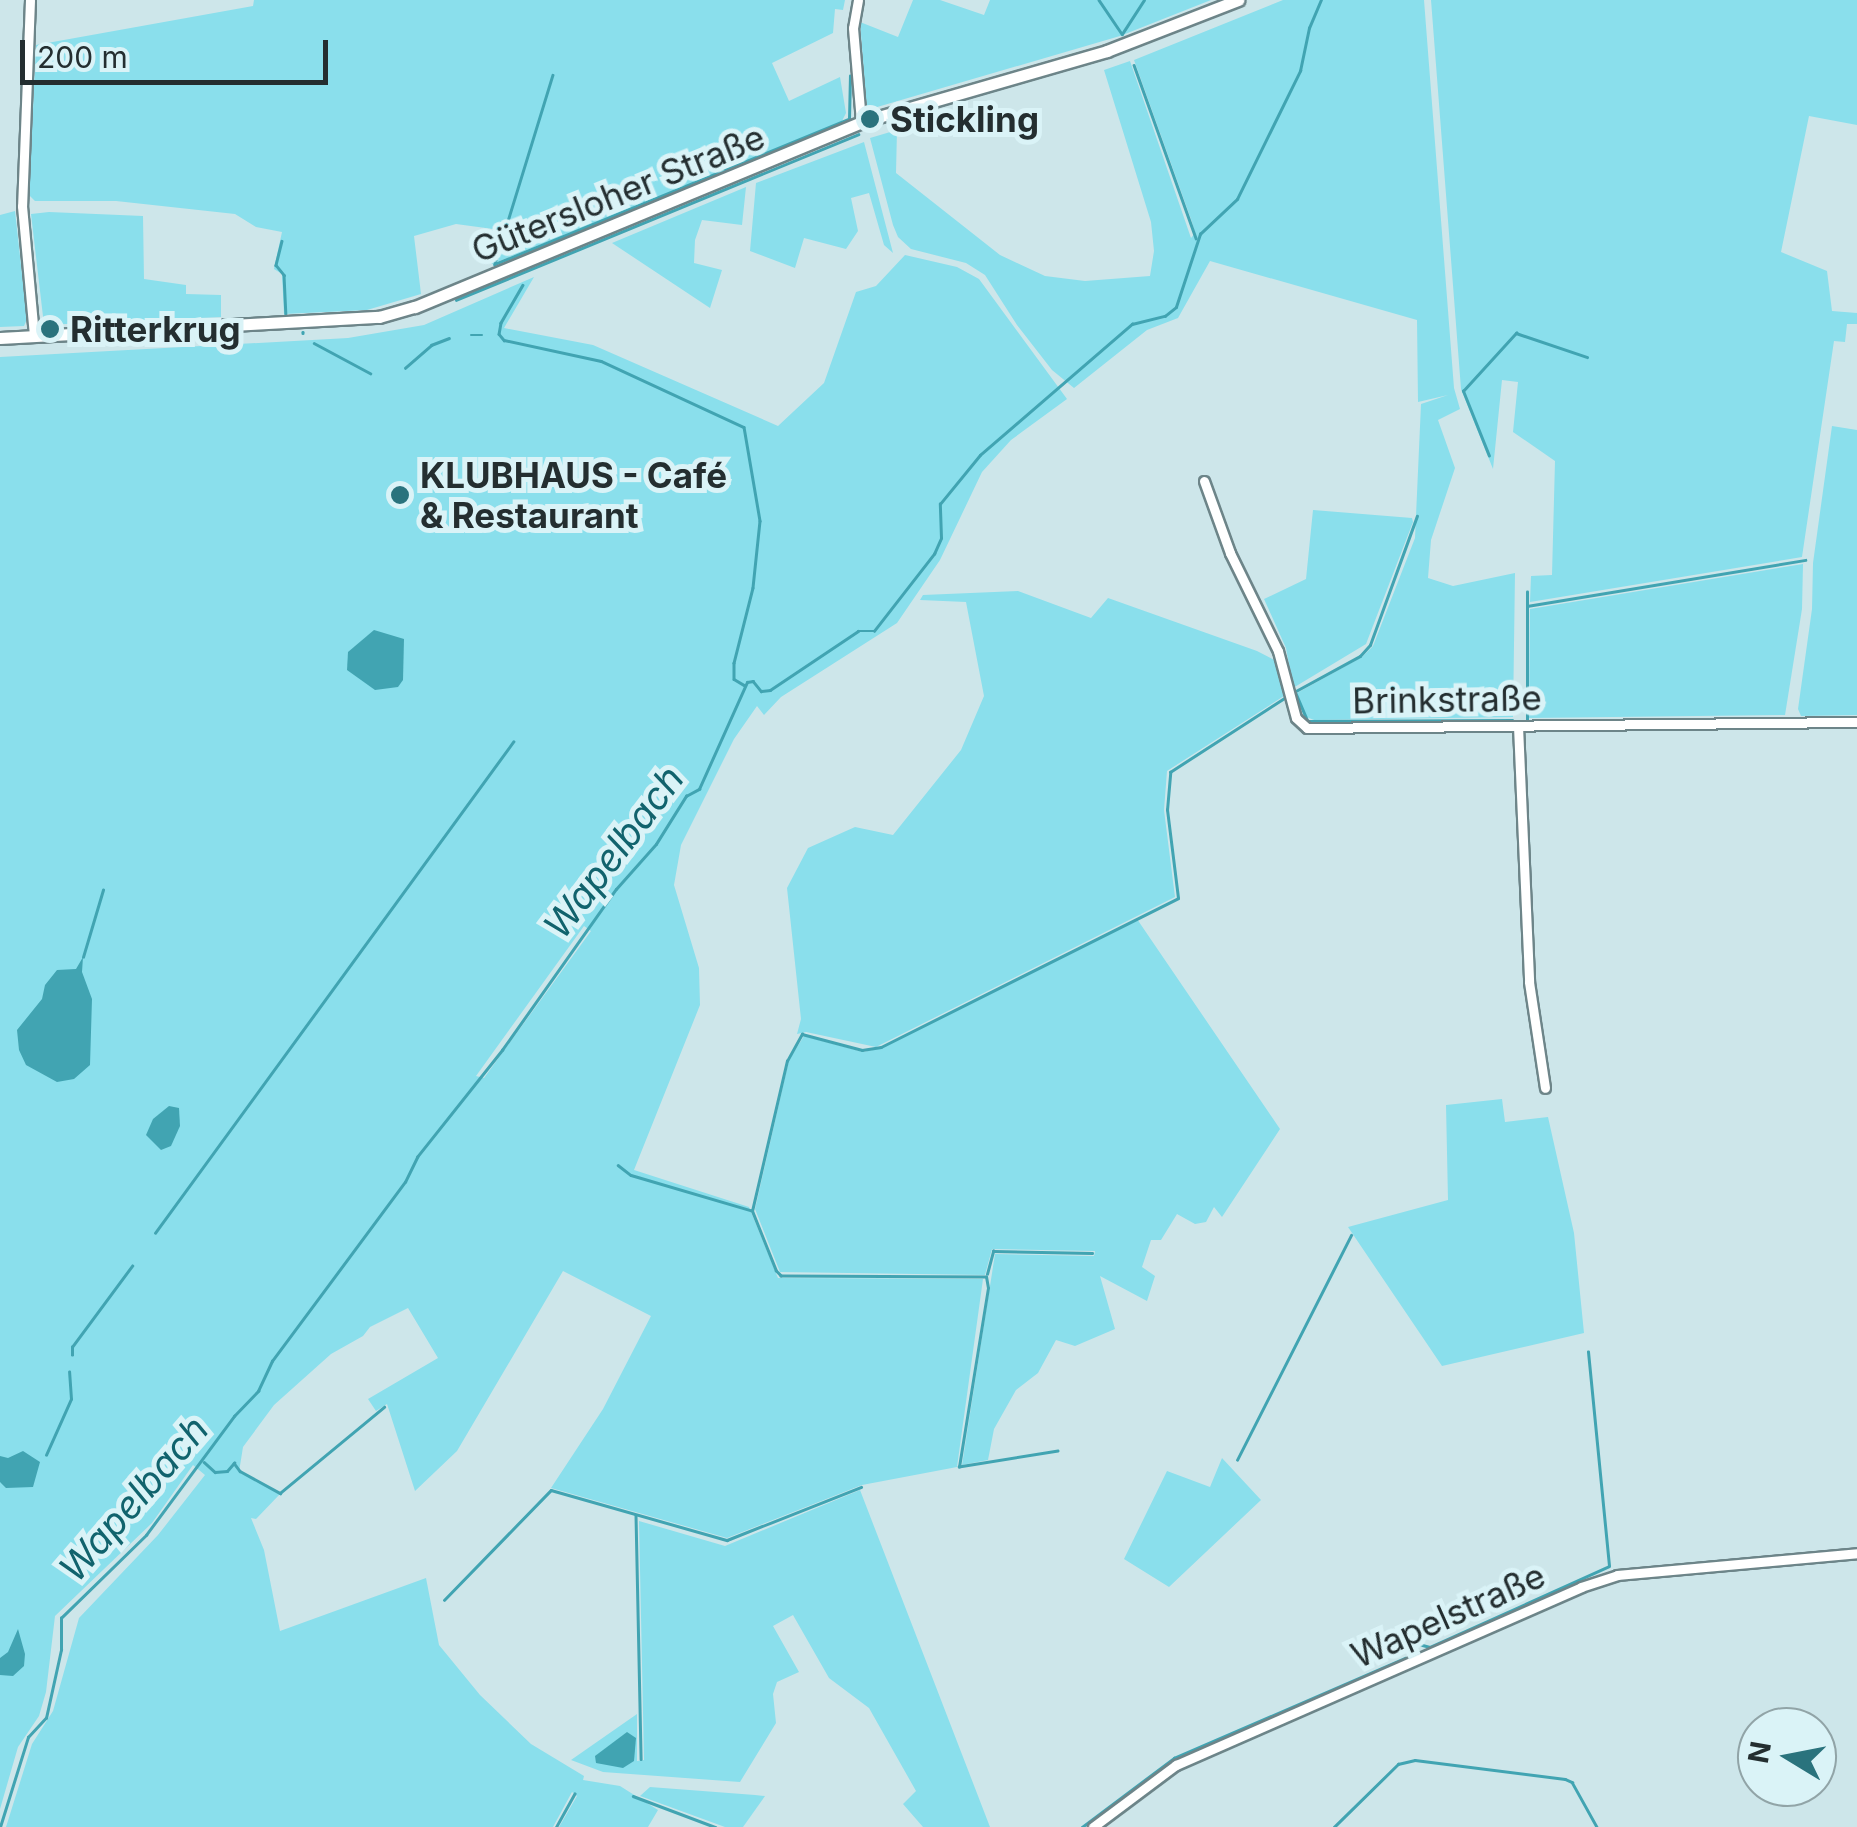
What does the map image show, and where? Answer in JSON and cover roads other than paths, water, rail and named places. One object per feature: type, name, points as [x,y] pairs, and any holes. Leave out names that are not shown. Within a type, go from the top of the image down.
[{"type":"main road","name":"Gütersloher Straße","points":[[0,338],[380,317],[414,307],[861,122],[1106,51],[1238,0]]},
{"type":"street","points":[[30,0],[22,206],[34,336]]},
{"type":"street","points":[[858,0],[853,28],[861,122]]},
{"type":"street","name":"Brinkstraße","points":[[1204,481],[1230,553],[1278,651],[1302,725],[1857,722]]},
{"type":"street","points":[[1518,726],[1529,982],[1545,1088]]},
{"type":"street","name":"Wapelstraße","points":[[1094,1827],[1176,1765],[1581,1587],[1617,1575],[1857,1553]]},
{"type":"waterway","points":[[1099,0],[1122,34],[1144,0]]},
{"type":"waterway","name":"Wapelbach","points":[[0,1827],[28,1737],[46,1718],[61,1650],[61,1618],[146,1535],[234,1416],[258,1391],[272,1361],[405,1182],[417,1157],[502,1050],[616,889],[656,844],[686,796],[699,789],[747,682],[753,681],[761,691],[770,690],[858,631],[874,631],[934,554],[941,538],[940,504],[980,455],[1132,324],[1165,316],[1176,307],[1200,234],[1237,199],[1300,71],[1309,28],[1321,0]]},
{"type":"waterway","points":[[1134,65],[1196,238]]},
{"type":"waterway","points":[[553,75],[495,264],[849,119],[850,76]]},
{"type":"waterway","points":[[456,300],[858,134]]},
{"type":"waterway","points":[[282,241],[276,265],[284,275],[286,318]]},
{"type":"waterway","points":[[523,285],[501,323],[499,334],[504,340],[601,361],[744,427],[760,521],[753,588],[734,663],[734,679],[744,685]]},
{"type":"waterway","points":[[229,319],[247,319]]},
{"type":"waterway","points":[[1489,456],[1463,391],[1516,333],[1587,357]]},
{"type":"waterway","points":[[471,335],[482,335]]},
{"type":"waterway","points":[[405,368],[431,345],[449,338]]},
{"type":"waterway","points":[[314,343],[370,373]]},
{"type":"waterway","points":[[1294,692],[1360,656],[1370,645],[1417,516]]},
{"type":"waterway","points":[[1527,606],[1805,560]]},
{"type":"waterway","points":[[1527,592],[1527,720]]},
{"type":"waterway","points":[[1295,691],[1308,721],[1512,720]]},
{"type":"waterway","points":[[1058,1451],[959,1467],[988,1288],[986,1277],[781,1276],[776,1271],[752,1211],[787,1061],[802,1034],[862,1050],[881,1047],[1178,898],[1167,810],[1170,772],[1286,697]]},
{"type":"waterway","points":[[155,1233],[513,742]]},
{"type":"waterway","points":[[83,957],[103,890]]},
{"type":"waterway","points":[[618,1165],[631,1175],[750,1210]]},
{"type":"waterway","points":[[1237,1460],[1351,1235]]},
{"type":"waterway","points":[[987,1274],[993,1251],[1092,1253]]},
{"type":"waterway","points":[[72,1355],[72,1347],[132,1266]]},
{"type":"waterway","points":[[1415,1643],[1430,1647],[1609,1566],[1588,1352]]},
{"type":"waterway","points":[[46,1455],[71,1399],[69,1372]]},
{"type":"waterway","points":[[204,1462],[215,1472],[227,1471],[234,1463],[240,1471],[280,1493],[384,1407]]},
{"type":"waterway","points":[[444,1600],[551,1490],[727,1540],[861,1487]]},
{"type":"waterway","points":[[636,1515],[641,1759]]},
{"type":"waterway","points":[[1082,1827],[1174,1758],[1405,1658]]},
{"type":"waterway","points":[[1334,1827],[1398,1764],[1415,1760],[1565,1779],[1572,1782],[1597,1827]]},
{"type":"waterway","points":[[556,1827],[574,1794]]},
{"type":"waterway","points":[[633,1796],[715,1827]]},
{"type":"place","name":"Stickling","points":[[870,119]]},
{"type":"place","name":"Ritterkrug","points":[[50,329]]},
{"type":"place","name":"KLUBHAUS - Café & Restaurant","points":[[400,495]]}]
